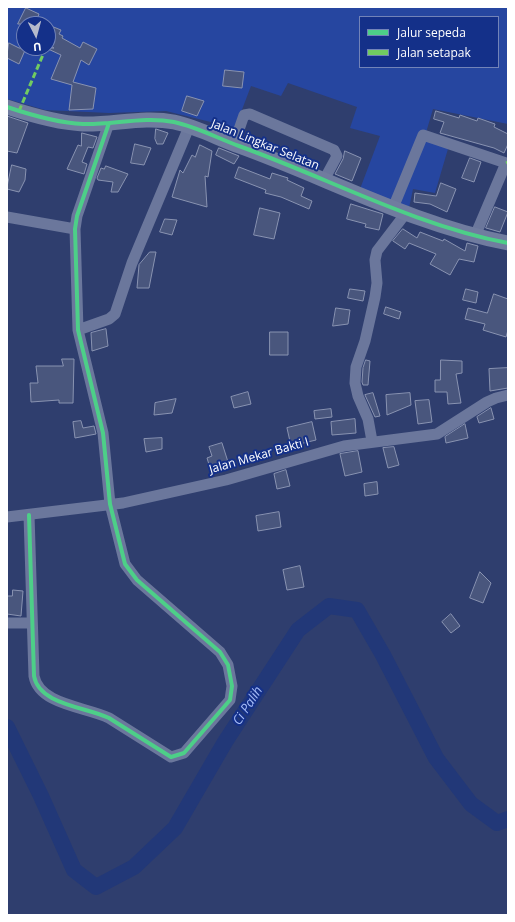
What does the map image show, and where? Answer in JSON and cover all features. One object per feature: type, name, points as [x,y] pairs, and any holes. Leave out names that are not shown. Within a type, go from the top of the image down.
[{"type":"street","name":"Jalan Lingkar Selatan","points":[[7,107],[64,122],[109,123],[152,120],[173,122],[279,160],[400,211],[475,236],[508,243]]},
{"type":"street","points":[[234,144],[244,115],[250,114],[334,150],[336,156],[324,180]]},
{"type":"street","points":[[29,515],[34,676],[39,689],[43,693],[65,704],[100,713],[171,758],[184,753],[230,700],[232,686],[226,660],[220,652],[137,580],[125,564],[110,504],[103,433],[78,330],[75,229],[77,216],[109,123]]},
{"type":"street","points":[[78,330],[109,319],[115,314],[132,263],[189,127]]},
{"type":"street","points":[[372,441],[368,419],[358,396],[355,383],[356,367],[365,341],[375,297],[377,283],[375,260],[377,251],[400,211],[423,135],[507,162],[475,236]]},
{"type":"street","points":[[7,217],[75,229]]},
{"type":"street","name":"Jalan Mekar Bakti I","points":[[7,517],[110,504],[144,498],[226,480],[325,451],[372,441],[437,434],[487,402],[508,395]]},
{"type":"street","points":[[7,623],[32,623]]},
{"type":"shaded area","points":[[7,7],[508,7],[508,124],[433,109],[425,136],[450,142],[435,193],[413,189],[409,208],[360,189],[380,136],[350,128],[357,107],[288,83],[281,96],[251,86],[235,128],[166,111],[109,113],[45,110],[7,99]]},
{"type":"building","points":[[26,8],[39,14],[38,16],[22,16]]},
{"type":"building","points":[[56,28],[61,30],[59,34],[63,36],[62,38],[80,48],[83,42],[97,49],[89,65],[81,60],[73,82],[96,88],[93,109],[69,110],[72,85],[51,79],[61,55],[56,53]]},
{"type":"building","points":[[9,43],[16,46],[16,56],[22,56],[19,64],[7,58]]},
{"type":"building","points":[[225,70],[244,72],[242,88],[223,86]]},
{"type":"building","points":[[187,96],[204,101],[197,116],[182,111]]},
{"type":"building","points":[[436,111],[459,118],[460,115],[477,121],[478,118],[495,124],[494,127],[508,134],[508,144],[504,153],[494,148],[440,133],[444,122],[434,119]]},
{"type":"building","points":[[7,116],[28,123],[17,153],[7,151]]},
{"type":"building","points":[[156,129],[168,133],[163,144],[157,144],[155,139]]},
{"type":"building","points":[[82,133],[97,137],[93,148],[88,147],[82,162],[87,164],[84,174],[67,169],[78,145],[81,146]]},
{"type":"building","points":[[135,144],[151,148],[144,165],[131,163]]},
{"type":"building","points":[[200,145],[212,151],[208,177],[205,176],[207,207],[172,197],[180,170],[183,173],[192,155],[195,157]]},
{"type":"building","points":[[219,148],[239,156],[234,164],[216,155]]},
{"type":"building","points":[[345,151],[361,158],[352,181],[335,174],[343,159]]},
{"type":"building","points":[[470,158],[481,162],[474,182],[462,178]]},
{"type":"building","points":[[12,165],[26,169],[25,180],[19,192],[7,189]]},
{"type":"building","points":[[106,166],[128,174],[118,192],[111,192],[113,182],[98,180],[97,178],[101,168],[104,169]]},
{"type":"building","points":[[239,167],[270,179],[272,173],[288,178],[287,180],[304,188],[301,196],[312,201],[309,209],[281,197],[265,193],[266,190],[235,178]]},
{"type":"building","points":[[441,183],[456,189],[447,212],[430,204],[414,202],[415,193],[436,196]]},
{"type":"building","points":[[351,204],[383,214],[379,230],[365,227],[366,224],[347,219]]},
{"type":"building","points":[[495,207],[508,212],[500,232],[486,228]]},
{"type":"building","points":[[260,208],[280,213],[274,239],[254,235]]},
{"type":"building","points":[[165,219],[177,220],[172,235],[160,232]]},
{"type":"building","points":[[403,229],[417,238],[420,232],[443,241],[444,239],[465,251],[467,243],[478,246],[474,262],[459,259],[450,275],[430,264],[436,254],[409,243],[405,249],[393,241]]},
{"type":"building","points":[[150,252],[156,252],[149,288],[137,288],[139,265]]},
{"type":"building","points":[[350,289],[365,291],[363,301],[348,298]]},
{"type":"building","points":[[466,289],[478,292],[476,303],[463,300]]},
{"type":"building","points":[[494,294],[508,299],[508,330],[506,337],[483,330],[485,324],[465,319],[468,308],[487,313]]},
{"type":"building","points":[[386,307],[401,312],[399,319],[384,314]]},
{"type":"building","points":[[336,308],[350,310],[348,324],[333,326]]},
{"type":"building","points":[[106,329],[108,346],[92,351],[91,333]]},
{"type":"building","points":[[270,332],[288,332],[288,355],[270,355]]},
{"type":"building","points":[[62,359],[74,359],[73,403],[59,403],[59,400],[31,402],[30,383],[38,383],[36,366],[63,366]]},
{"type":"building","points":[[366,360],[370,361],[368,385],[363,385],[363,368]]},
{"type":"building","points":[[441,360],[462,361],[462,373],[456,374],[461,403],[448,404],[447,392],[435,392],[435,380],[440,380]]},
{"type":"building","points":[[508,368],[508,388],[490,391],[489,369]]},
{"type":"building","points":[[248,392],[251,404],[234,408],[231,397]]},
{"type":"building","points":[[373,393],[380,416],[375,417],[365,395]]},
{"type":"building","points":[[410,393],[411,405],[387,415],[386,395]]},
{"type":"building","points":[[176,399],[172,413],[154,415],[155,403]]},
{"type":"building","points":[[429,400],[432,422],[418,424],[415,401]]},
{"type":"building","points":[[491,408],[494,419],[479,423],[477,417]]},
{"type":"building","points":[[331,409],[332,417],[315,419],[314,411]]},
{"type":"building","points":[[355,419],[356,433],[332,435],[331,422]]},
{"type":"building","points":[[81,421],[83,428],[94,426],[96,434],[75,438],[73,422]]},
{"type":"building","points":[[312,422],[316,440],[291,446],[287,428]]},
{"type":"building","points":[[465,424],[468,438],[446,443],[445,437]]},
{"type":"building","points":[[162,438],[162,449],[146,452],[144,439]]},
{"type":"building","points":[[222,443],[229,465],[211,471],[207,458],[212,456],[209,447]]},
{"type":"building","points":[[394,447],[399,465],[388,468],[383,448]]},
{"type":"building","points":[[358,451],[362,472],[345,476],[340,454]]},
{"type":"building","points":[[286,470],[290,486],[277,489],[274,474]]},
{"type":"building","points":[[377,482],[378,494],[365,496],[364,484]]},
{"type":"building","points":[[279,512],[281,527],[258,531],[256,516]]},
{"type":"building","points":[[300,566],[304,587],[287,590],[283,570]]},
{"type":"building","points":[[480,572],[491,583],[483,603],[470,598]]},
{"type":"building","points":[[13,590],[23,591],[21,616],[7,614],[7,596],[12,596]]},
{"type":"building","points":[[451,614],[460,626],[451,633],[442,622]]},
{"type":"waterway","name":"Ci Palih","points":[[7,727],[41,796],[74,870],[96,887],[134,867],[175,828],[225,742],[298,630],[329,606],[357,610],[383,655],[436,758],[471,804],[497,823],[508,819]]},
{"type":"marked path","points":[[19,111],[42,56]]},
{"type":"cycle path","points":[[7,107],[45,118],[83,124],[140,120],[163,120],[182,124],[405,213],[473,235],[508,243]]},
{"type":"cycle path","points":[[29,515],[34,676],[38,686],[45,693],[65,704],[109,718],[171,757],[184,753],[230,700],[232,686],[228,665],[220,652],[137,580],[125,564],[110,504],[103,433],[78,330],[75,229],[77,216],[109,123]]}]
